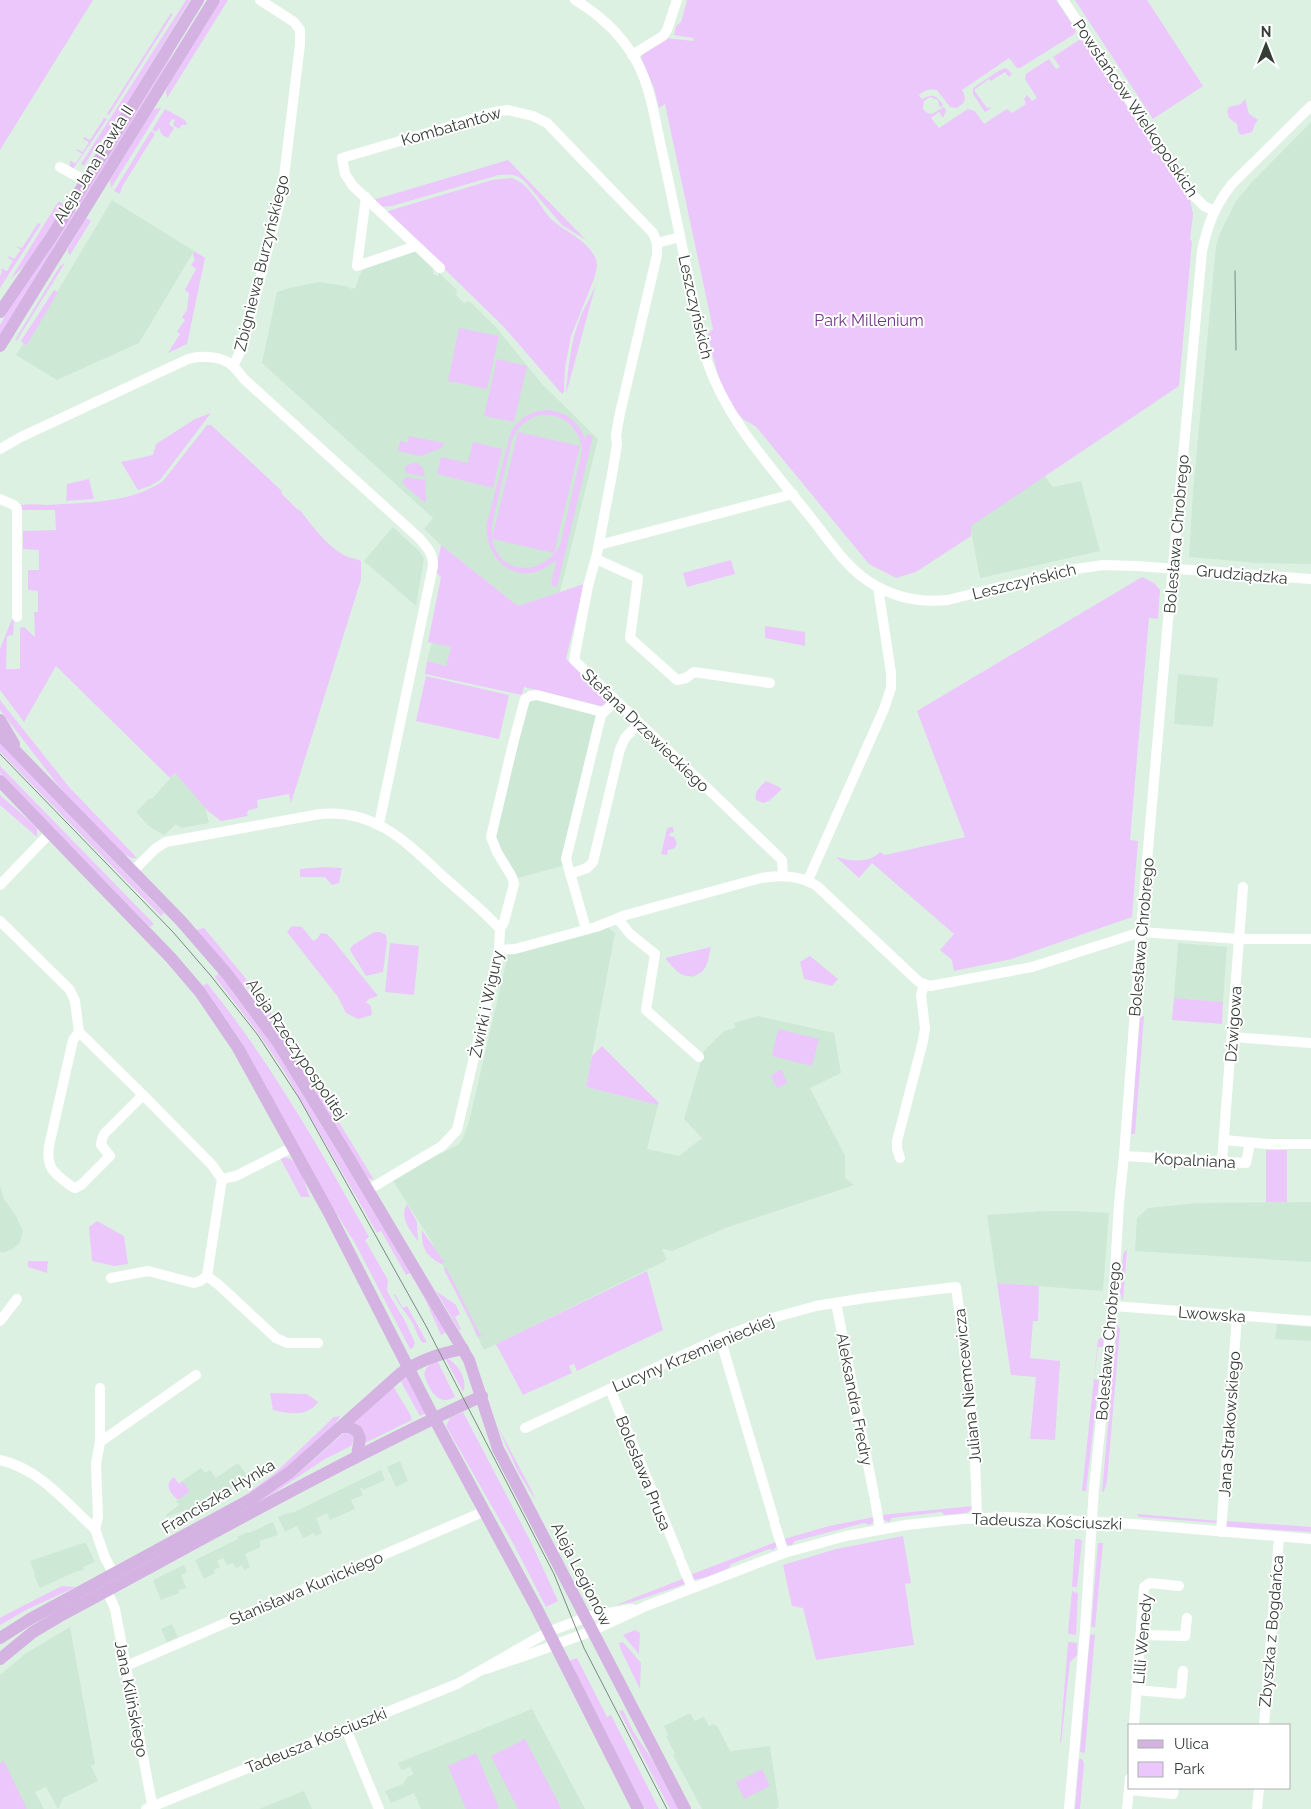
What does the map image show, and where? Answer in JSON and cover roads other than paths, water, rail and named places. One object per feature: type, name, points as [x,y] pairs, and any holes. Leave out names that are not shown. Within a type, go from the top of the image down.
[{"type":"main road","name":"Aleja Jana Pawła II","points":[[0,312],[52,236],[198,0]]},
{"type":"main road","name":"Aleja Jana Pawła II","points":[[0,346],[214,0]]},
{"type":"main road","points":[[0,720],[20,755]]},
{"type":"main road","name":"Aleja Rzeczypospolitej","points":[[0,735],[181,921],[247,1000],[278,1044],[463,1349]]},
{"type":"main road","points":[[0,781],[153,938],[200,992],[238,1048],[293,1147],[434,1418],[485,1510],[638,1809]]},
{"type":"main road","name":"Franciszka Hynka","points":[[0,1638],[30,1619],[253,1498],[290,1472],[394,1378],[409,1367],[440,1354],[463,1349]]},
{"type":"main road","name":"Aleja Legionów","points":[[463,1349],[475,1373],[498,1449],[685,1809]]},
{"type":"main road","name":"Franciszka Hynka","points":[[0,1659],[33,1632],[107,1591],[357,1456],[482,1396]]},
{"type":"main road","points":[[342,1427],[349,1427],[357,1431],[360,1438],[357,1456]]},
{"type":"street","name":"Zbigniewa Burzyńskiego","points":[[233,366],[239,354],[254,302],[282,194],[300,44],[300,30],[294,22],[260,0]]},
{"type":"street","name":"Leszczyńskich","points":[[575,0],[586,3],[615,31],[632,55],[644,79],[701,336],[714,381],[729,411],[793,494],[858,573],[878,587],[910,598],[934,602],[1089,566],[1124,565],[1172,569]]},
{"type":"street","points":[[632,55],[663,36],[667,30],[677,0]]},
{"type":"street","name":"Powstańców Wielkopolskich","points":[[1063,0],[1192,194],[1204,206],[1214,211]]},
{"type":"street","name":"Bolesława Chrobrego","points":[[1070,1809],[1092,1522],[1113,1306],[1119,1203],[1141,932],[1172,569],[1202,251],[1214,211],[1232,184],[1311,106]]},
{"type":"street","name":"Kombatantów","points":[[440,268],[348,179],[342,158],[494,112],[515,110],[547,123],[653,234],[657,243]]},
{"type":"street","points":[[60,167],[86,180]]},
{"type":"street","points":[[366,197],[357,266],[416,246]]},
{"type":"street","points":[[680,237],[657,243],[657,255],[620,412],[616,435],[617,444],[598,545],[793,494]]},
{"type":"street","name":"Zbigniewa Burzyńskiego","points":[[2,444],[188,359],[203,356],[224,361],[233,366],[250,385],[419,538],[429,549],[433,560],[378,824]]},
{"type":"street","points":[[0,499],[14,505],[17,509],[17,617]]},
{"type":"street","name":"Stefana Drzewieckiego","points":[[598,545],[574,660],[782,860],[783,876]]},
{"type":"street","points":[[596,559],[638,578],[630,638],[677,680],[686,678],[694,672],[770,683]]},
{"type":"street","name":"Grudziądzka","points":[[1172,569],[1311,580]]},
{"type":"street","points":[[808,880],[884,709],[891,688],[878,587]]},
{"type":"street","points":[[500,928],[504,922],[514,884],[491,837],[525,700],[530,696],[537,695],[602,712]]},
{"type":"street","points":[[586,929],[566,859],[602,712],[615,701]]},
{"type":"street","points":[[570,874],[587,868],[593,862],[620,749],[625,738],[639,723]]},
{"type":"street","name":"Żwirki i Wigury","points":[[133,871],[155,849],[162,844],[174,840],[329,813],[344,814],[378,824],[402,838],[500,928],[498,950],[459,1126],[442,1146],[368,1190]]},
{"type":"street","points":[[0,885],[51,832]]},
{"type":"street","points":[[498,950],[515,949],[608,924],[618,919],[761,878],[783,876],[808,880],[831,899],[919,982],[930,986],[1032,967],[1141,932],[1239,939],[1311,939]]},
{"type":"street","name":"Dźwigowa","points":[[1222,1161],[1243,887]]},
{"type":"street","points":[[618,919],[630,934],[655,954],[646,1010],[699,1057]]},
{"type":"street","points":[[0,921],[70,990],[75,1000],[79,1032],[212,1165],[222,1179],[207,1276],[200,1282],[194,1283],[148,1271],[111,1278]]},
{"type":"street","points":[[900,1158],[897,1141],[925,1028],[921,995],[924,985]]},
{"type":"street","points":[[79,1032],[75,1036],[71,1049],[48,1160],[50,1168],[71,1186],[75,1188],[81,1185],[110,1156],[101,1145],[102,1139],[143,1095]]},
{"type":"street","points":[[1232,1037],[1311,1043]]},
{"type":"street","name":"Kopalniana","points":[[1224,1140],[1250,1143],[1311,1144]]},
{"type":"street","name":"Kopalniana","points":[[1124,1156],[1246,1163],[1250,1143]]},
{"type":"street","points":[[222,1179],[236,1176],[293,1147]]},
{"type":"street","points":[[207,1276],[276,1338],[287,1343],[318,1343]]},
{"type":"street","name":"Lucyny Krzemienieckiej","points":[[525,1428],[720,1338],[782,1315],[864,1298],[956,1287]]},
{"type":"street","name":"Juliana Niemcewicza","points":[[956,1287],[965,1348],[972,1419],[977,1518]]},
{"type":"street","points":[[0,1321],[18,1298]]},
{"type":"street","name":"Aleksandra Fredry","points":[[836,1303],[880,1529]]},
{"type":"street","name":"Lwowska","points":[[1113,1306],[1311,1322]]},
{"type":"street","name":"Jana Strakowskiego","points":[[1221,1532],[1238,1316]]},
{"type":"street","points":[[720,1338],[784,1553]]},
{"type":"street","points":[[100,1442],[196,1374]]},
{"type":"street","points":[[95,1529],[98,1517],[96,1464],[100,1442],[100,1388]]},
{"type":"street","name":"Bolesława Prusa","points":[[610,1388],[692,1588]]},
{"type":"street","points":[[0,1460],[16,1464],[35,1474],[95,1529],[103,1552],[114,1574]]},
{"type":"street","name":"Stanisława Kunickiego","points":[[126,1666],[485,1510]]},
{"type":"street","name":"Tadeusza Kościuszki","points":[[486,1668],[592,1631],[646,1606],[784,1553],[880,1529],[977,1518],[1008,1517],[1311,1539]]},
{"type":"street","name":"Zbyszka z Bogdańca","points":[[1264,1724],[1279,1537]]},
{"type":"street","name":"Lilli Wenedy","points":[[1134,1724],[1144,1587],[1150,1583],[1179,1586]]},
{"type":"street","name":"Jana Kilińskiego","points":[[107,1591],[115,1608],[150,1808]]},
{"type":"street","name":"Tadeusza Kościuszki","points":[[150,1808],[456,1684],[548,1632],[586,1618],[646,1606]]},
{"type":"street","points":[[1141,1635],[1185,1636],[1187,1618]]},
{"type":"street","points":[[1137,1690],[1181,1694],[1183,1671]]},
{"type":"street","points":[[346,1729],[379,1809]]},
{"type":"street","points":[[1127,1809],[1129,1790],[1173,1794],[1174,1789]]},
{"type":"street","points":[[1258,1809],[1259,1789]]},
{"type":"tram line","points":[[1235,271],[1236,350]]},
{"type":"tram line","points":[[0,754],[173,932],[257,1034],[299,1098],[426,1326],[554,1574],[584,1648],[667,1809]]},
{"type":"park label","name":"Park Millenium","points":[[869,320]]}]
